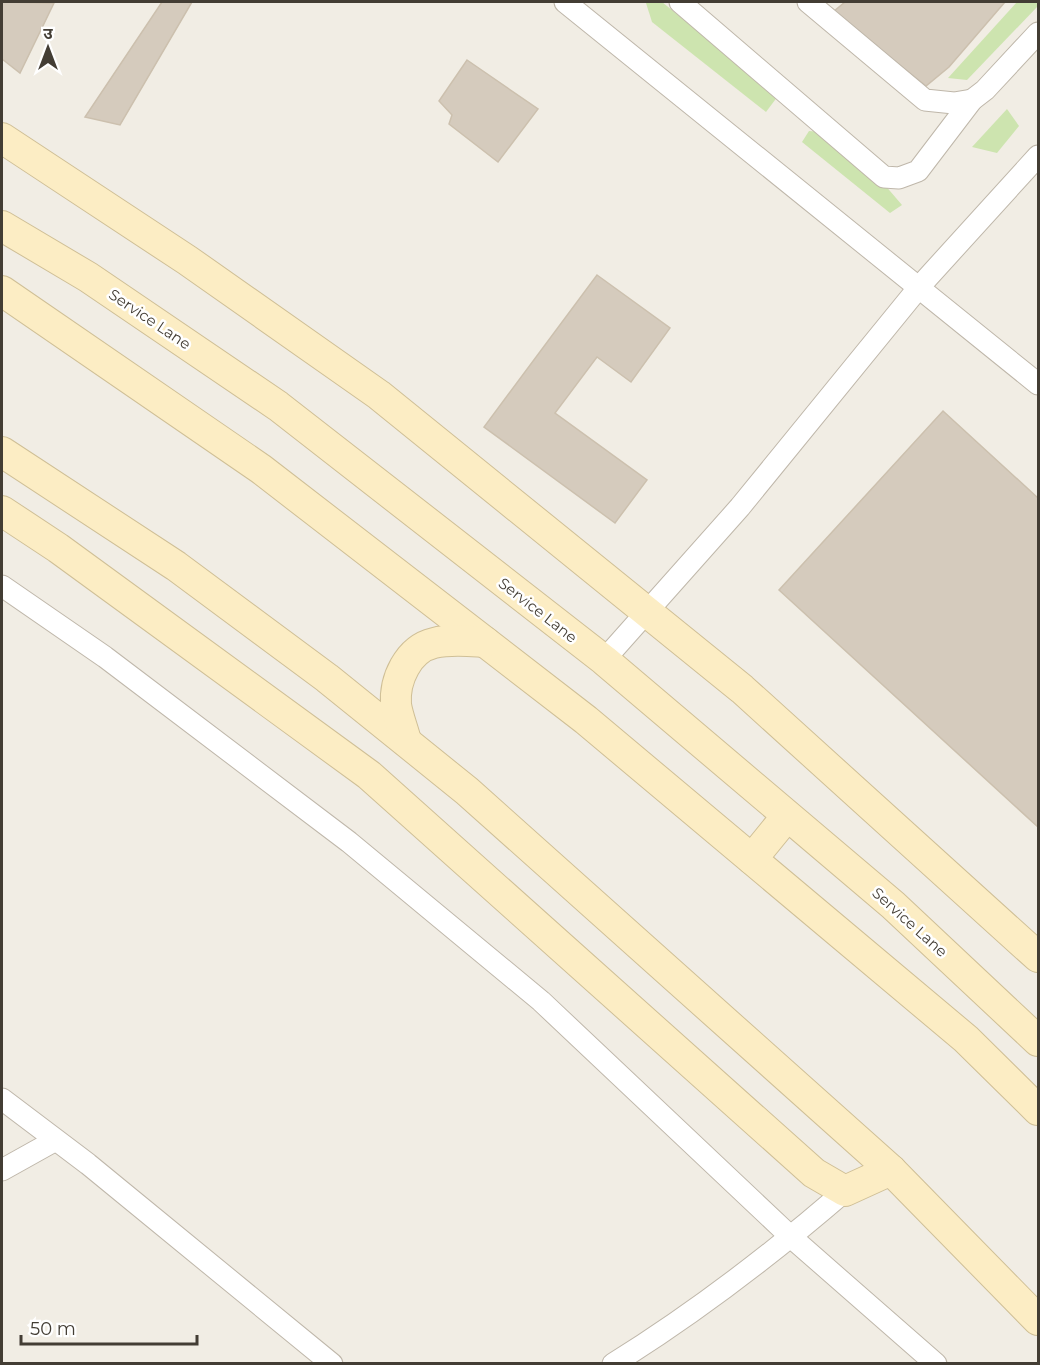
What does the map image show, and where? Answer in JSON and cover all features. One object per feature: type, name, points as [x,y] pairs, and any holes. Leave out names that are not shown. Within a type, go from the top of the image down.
[{"type":"street","points":[[565,2],[920,286],[1038,384]]},
{"type":"street","points":[[680,2],[884,177],[899,178],[918,171],[972,100],[985,90],[1038,33]]},
{"type":"street","points":[[808,2],[925,100],[954,103],[972,100]]},
{"type":"street","points":[[2,138],[187,260],[379,395],[742,689],[1038,957]]},
{"type":"street","points":[[604,660],[740,507],[920,286],[1038,156]]},
{"type":"street","name":"Service Lane","points":[[2,226],[88,277],[278,406],[604,660],[893,905],[1038,1041]]},
{"type":"street","points":[[2,291],[261,469],[586,720],[966,1039],[1038,1110]]},
{"type":"street","points":[[2,452],[176,566],[406,741],[467,791],[891,1170],[1038,1320]]},
{"type":"street","points":[[2,511],[58,548],[369,775],[814,1173],[844,1191]]},
{"type":"street","points":[[2,586],[105,657],[349,842],[541,1001],[791,1237],[936,1364]]},
{"type":"street","points":[[406,741],[396,704],[401,670],[415,653],[432,643],[459,640],[485,642]]},
{"type":"street","points":[[752,859],[787,816]]},
{"type":"street","points":[[2,1100],[97,1172],[332,1364]]},
{"type":"street","points":[[2,1170],[54,1141]]},
{"type":"street","points":[[613,1364],[647,1342],[791,1237],[844,1191],[891,1170]]},
{"type":"green space","points":[[662,2],[778,96],[766,112],[652,22],[646,3]]},
{"type":"green space","points":[[1017,2],[1038,2],[1038,6],[967,80],[948,78]]},
{"type":"green space","points":[[1007,109],[1019,126],[997,153],[972,147]]},
{"type":"green space","points":[[809,131],[821,132],[884,184],[902,205],[890,213],[802,142]]},
{"type":"building","points":[[2,2],[54,3],[20,73],[2,59]]},
{"type":"building","points":[[162,2],[192,2],[120,125],[85,117]]},
{"type":"building","points":[[845,2],[1005,2],[949,67],[926,86],[833,12]]},
{"type":"building","points":[[467,60],[538,109],[498,162],[449,124],[452,115],[439,101]]},
{"type":"building","points":[[597,275],[670,328],[631,382],[597,357],[555,413],[647,480],[615,523],[484,427]]},
{"type":"building","points":[[943,411],[1038,498],[1038,827],[779,590]]}]
